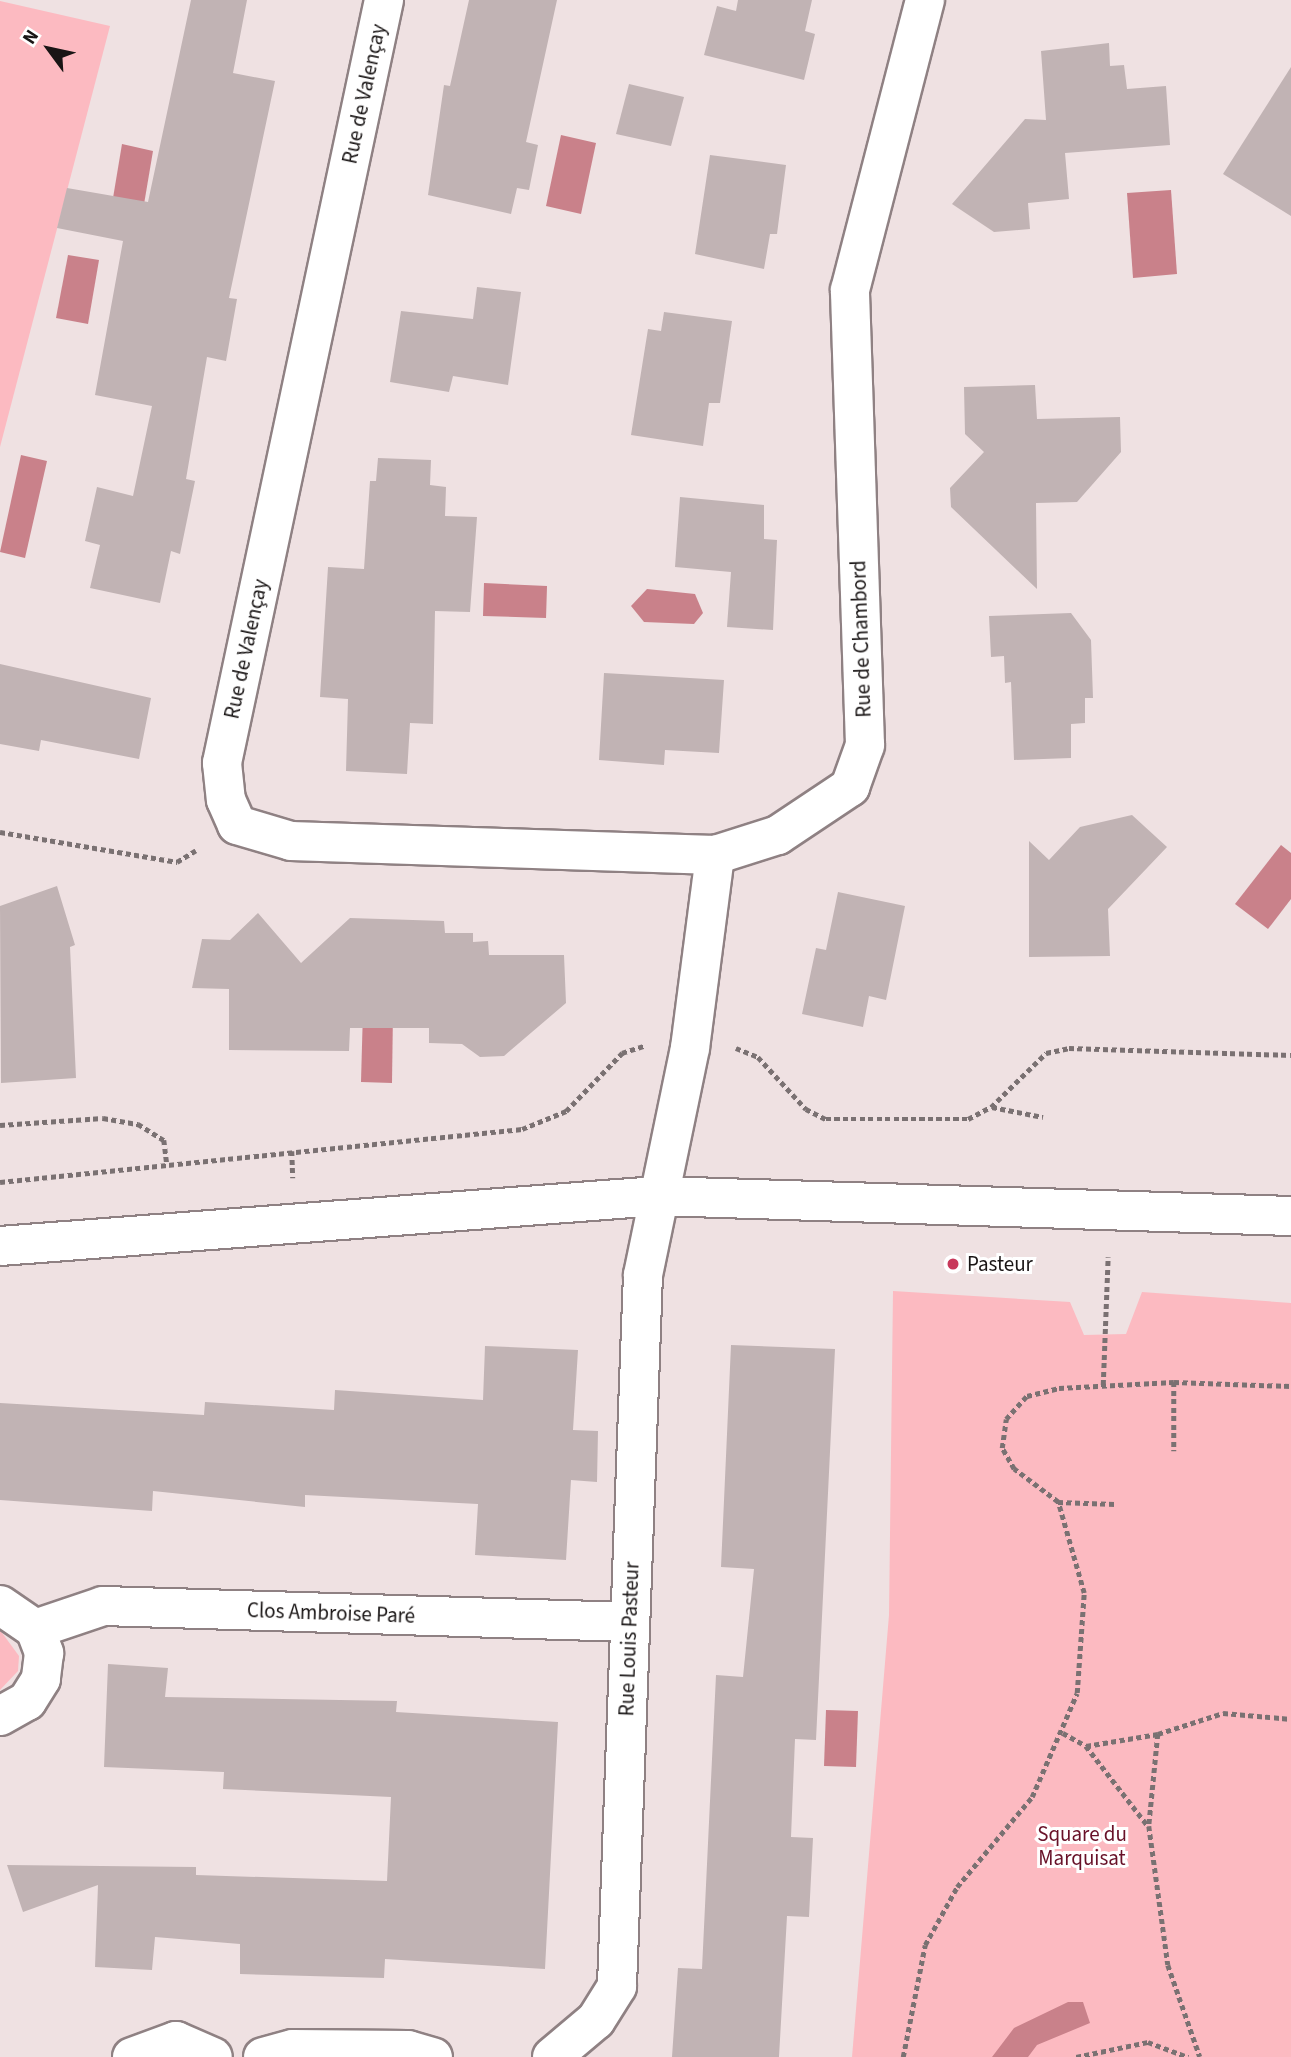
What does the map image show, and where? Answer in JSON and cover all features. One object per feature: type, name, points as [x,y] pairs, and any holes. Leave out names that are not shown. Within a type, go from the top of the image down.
[{"type":"street","name":"Rue de Valençay","points":[[236,825],[222,763],[384,0]]},
{"type":"street","name":"Rue de Chambord","points":[[715,855],[778,835],[850,787],[865,745],[850,290],[925,0]]},
{"type":"street","points":[[236,825],[291,841],[715,855],[690,1048],[657,1196]]},
{"type":"street","points":[[0,1246],[657,1196],[1111,1214],[1291,1216]]},
{"type":"street","name":"Rue Louis Pasteur","points":[[552,2057],[596,2020],[617,1986],[643,1275],[657,1196]]},
{"type":"street","points":[[0,1605],[35,1629],[44,1653],[41,1679],[27,1701],[0,1716]]},
{"type":"street","name":"Clos Ambroise Paré","points":[[35,1629],[103,1606],[630,1622]]},
{"type":"street","points":[[132,2057],[176,2041],[213,2057]]},
{"type":"street","points":[[263,2057],[305,2049],[408,2050],[433,2057]]},
{"type":"path","points":[[0,832],[177,862],[236,825]]},
{"type":"path","points":[[991,1107],[1043,1117]]},
{"type":"path","points":[[0,1125],[103,1118],[138,1124],[164,1140],[167,1164]]},
{"type":"path","points":[[1103,1385],[1111,1214]]},
{"type":"path","points":[[1174,1382],[1174,1451]]},
{"type":"path","points":[[1115,1504],[1058,1502],[1014,1469],[1002,1448],[1006,1419],[1027,1396],[1103,1385],[1174,1382],[1291,1386]]},
{"type":"path","points":[[903,2057],[925,1945],[957,1887],[1032,1797],[1063,1734],[1077,1693],[1084,1593],[1058,1502]]},
{"type":"path","points":[[1086,1746],[1158,1734],[1223,1713],[1259,1712],[1291,1718]]},
{"type":"path","points":[[1063,1734],[1086,1746],[1149,1826]]},
{"type":"path","points":[[1158,1734],[1149,1826],[1168,1965],[1200,2057]]},
{"type":"path","points":[[1076,2057],[1148,2042],[1188,2057]]},
{"type":"green space","points":[[0,1],[110,26],[0,447]]},
{"type":"green space","name":"Square du Marquisat","points":[[893,1291],[1070,1302],[1084,1335],[1126,1334],[1142,1292],[1291,1303],[1291,2057],[852,2057],[889,1615]]},
{"type":"green space","points":[[0,1630],[19,1656],[18,1671],[0,1690]]},
{"type":"shaded area","points":[[561,135],[596,143],[581,214],[546,206]]},
{"type":"shaded area","points":[[122,144],[153,151],[141,222],[110,216]]},
{"type":"shaded area","points":[[1171,190],[1177,274],[1133,278],[1127,193]]},
{"type":"shaded area","points":[[68,255],[99,260],[88,324],[56,318]]},
{"type":"shaded area","points":[[21,455],[47,461],[25,558],[0,552]]},
{"type":"shaded area","points":[[484,583],[547,586],[546,618],[483,616]]},
{"type":"shaded area","points":[[647,589],[695,594],[703,613],[694,624],[644,622],[631,606]]},
{"type":"shaded area","points":[[1281,845],[1291,853],[1291,899],[1268,929],[1235,904]]},
{"type":"shaded area","points":[[363,1010],[393,1012],[392,1083],[361,1082]]},
{"type":"shaded area","points":[[826,1710],[858,1711],[856,1767],[824,1766]]},
{"type":"shaded area","points":[[1068,2002],[1083,2002],[1090,2023],[1037,2045],[1028,2057],[992,2057],[1014,2028]]},
{"type":"building","points":[[191,0],[247,0],[233,73],[275,81],[229,298],[237,299],[226,361],[207,357],[186,479],[195,481],[180,554],[171,551],[160,603],[90,588],[100,545],[85,541],[97,487],[133,496],[152,406],[95,395],[123,241],[57,228],[67,188],[148,202]]},
{"type":"building","points":[[469,0],[557,0],[526,142],[538,145],[529,190],[517,188],[511,214],[428,195],[444,85],[450,86]]},
{"type":"building","points":[[738,0],[812,0],[805,31],[815,34],[804,80],[704,55],[717,6],[736,11]]},
{"type":"building","points":[[1109,43],[1110,66],[1124,65],[1127,89],[1166,86],[1170,145],[1065,153],[1069,199],[1028,203],[1030,229],[994,232],[952,204],[1025,119],[1046,120],[1041,51]]},
{"type":"building","points":[[1291,67],[1291,216],[1223,174]]},
{"type":"building","points":[[629,84],[684,97],[671,146],[616,134]]},
{"type":"building","points":[[710,155],[786,165],[777,234],[770,234],[764,269],[695,254]]},
{"type":"building","points":[[477,287],[521,292],[508,385],[453,376],[449,392],[390,382],[401,311],[473,319]]},
{"type":"building","points":[[664,312],[732,321],[720,403],[709,403],[703,446],[631,435],[648,329],[661,331]]},
{"type":"building","points":[[1035,385],[1037,419],[1120,417],[1121,452],[1077,502],[1036,503],[1037,589],[951,507],[950,488],[984,452],[965,434],[964,387]]},
{"type":"building","points":[[378,458],[431,460],[430,485],[446,487],[445,516],[477,517],[470,612],[435,611],[433,724],[410,723],[407,774],[346,771],[348,699],[320,697],[328,567],[364,569],[370,481],[376,481]]},
{"type":"building","points":[[680,497],[764,505],[764,539],[777,540],[773,630],[727,627],[731,572],[675,567]]},
{"type":"building","points":[[1071,613],[1091,640],[1093,698],[1085,698],[1085,723],[1071,724],[1071,758],[1014,760],[1011,682],[1005,683],[1004,656],[991,657],[989,616]]},
{"type":"building","points":[[0,664],[151,698],[139,759],[41,740],[39,751],[0,744]]},
{"type":"building","points":[[604,673],[724,680],[719,753],[665,750],[664,765],[599,760]]},
{"type":"building","points":[[1132,815],[1167,847],[1108,909],[1110,956],[1029,957],[1029,841],[1049,860],[1080,827]]},
{"type":"building","points":[[57,886],[75,945],[70,947],[76,1078],[1,1083],[0,906]]},
{"type":"building","points":[[838,892],[905,906],[886,1000],[869,996],[863,1027],[802,1014],[816,948],[826,950]]},
{"type":"building","points":[[258,913],[301,963],[350,918],[444,921],[445,933],[473,933],[473,942],[488,941],[489,955],[564,955],[566,1003],[504,1056],[480,1057],[462,1044],[429,1043],[429,1028],[350,1028],[349,1051],[229,1050],[229,989],[192,988],[202,939],[230,940]]},
{"type":"building","points":[[731,1345],[835,1349],[816,1740],[795,1739],[791,1837],[813,1838],[809,1917],[787,1916],[779,2057],[672,2057],[678,1968],[702,1969],[716,1675],[743,1677],[754,1569],[721,1567]]},
{"type":"building","points":[[485,1346],[578,1350],[573,1430],[598,1431],[597,1482],[571,1480],[566,1560],[475,1555],[478,1504],[305,1495],[305,1507],[153,1491],[152,1511],[0,1500],[0,1403],[204,1415],[205,1402],[334,1410],[335,1390],[483,1400]]},
{"type":"building","points":[[108,1664],[168,1668],[165,1697],[397,1701],[396,1712],[558,1722],[545,1969],[385,1959],[384,1978],[240,1974],[240,1944],[155,1937],[152,1970],[95,1967],[98,1885],[23,1912],[7,1865],[196,1867],[196,1875],[387,1881],[391,1797],[223,1789],[224,1772],[104,1767]]},
{"type":"place","name":"Pasteur","points":[[953,1264]]}]
